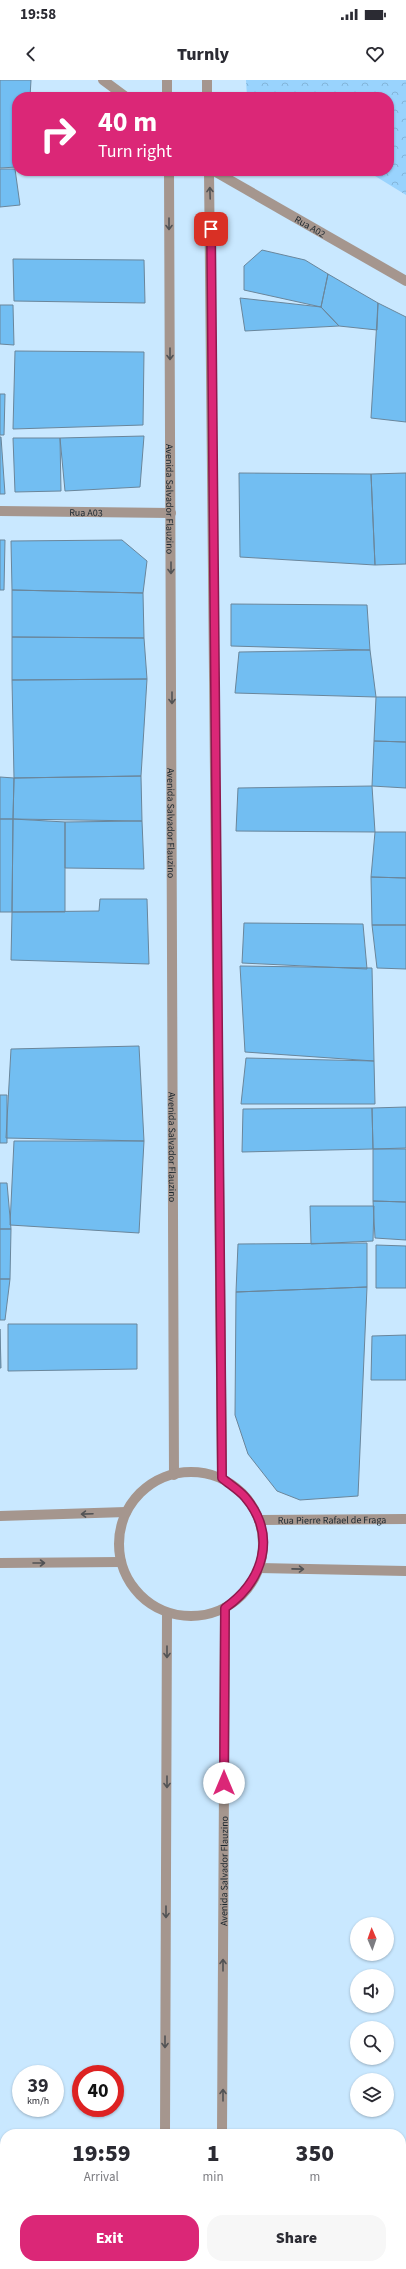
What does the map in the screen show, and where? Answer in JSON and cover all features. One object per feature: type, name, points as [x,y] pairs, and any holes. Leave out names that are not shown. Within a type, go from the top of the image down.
[{"type":"street","points":[[103,80],[119,92]]},
{"type":"street","points":[[167,80],[168,92]]},
{"type":"street","points":[[207,80],[207,92]]},
{"type":"street","name":"Avenida Salvador Flauzino","points":[[169,176],[174,1475]]},
{"type":"street","points":[[209,176],[222,1478]]},
{"type":"street","name":"Rua A02","points":[[223,176],[406,281]]},
{"type":"street","name":"Rua A03","points":[[0,511],[171,513]]},
{"type":"street","points":[[189,1473],[222,1478],[244,1496],[259,1520],[263,1544],[260,1568],[252,1584],[240,1598],[225,1608],[207,1615],[187,1616],[167,1613],[152,1605],[138,1594],[128,1579],[121,1562],[119,1546],[120,1529],[126,1512],[146,1489],[159,1480],[174,1475],[189,1473]]},
{"type":"street","points":[[0,1516],[126,1512]]},
{"type":"street","name":"Rua Pierre Rafael de Fraga","points":[[259,1520],[406,1519]]},
{"type":"street","points":[[0,1563],[121,1562]]},
{"type":"street","points":[[260,1568],[406,1571]]},
{"type":"street","name":"Avenida Salvador Flauzino","points":[[222,2129],[225,1608]]},
{"type":"street","points":[[165,2129],[167,1613]]},
{"type":"green space","points":[[246,80],[406,80],[406,195],[375,176],[394,176],[394,92],[247,92]]},
{"type":"building","points":[[0,80],[31,80],[30,92],[12,92],[12,167],[0,168]]},
{"type":"building","points":[[0,169],[12,169],[12,176],[16,176],[20,205],[0,207]]},
{"type":"building","points":[[262,250],[305,260],[328,274],[321,307],[244,290],[244,266]]},
{"type":"building","points":[[13,259],[144,260],[145,303],[14,301]]},
{"type":"building","points":[[328,274],[378,303],[377,330],[339,326],[321,307]]},
{"type":"building","points":[[240,298],[321,307],[339,326],[245,331]]},
{"type":"building","points":[[378,303],[406,317],[406,422],[371,418]]},
{"type":"building","points":[[0,305],[13,305],[14,345],[0,344]]},
{"type":"building","points":[[15,351],[144,352],[143,425],[13,429]]},
{"type":"building","points":[[0,394],[5,394],[4,435],[0,435]]},
{"type":"building","points":[[144,436],[140,487],[65,491],[60,438]]},
{"type":"building","points":[[1,437],[5,494],[0,494]]},
{"type":"building","points":[[13,438],[60,438],[61,491],[15,492]]},
{"type":"building","points":[[239,473],[371,474],[375,565],[240,557]]},
{"type":"building","points":[[406,473],[406,564],[375,565],[371,474]]},
{"type":"building","points":[[0,540],[5,540],[4,590],[0,590]]},
{"type":"building","points":[[122,540],[147,561],[143,593],[12,590],[11,541]]},
{"type":"building","points":[[12,590],[143,593],[144,638],[12,637]]},
{"type":"building","points":[[231,604],[367,605],[370,650],[231,646]]},
{"type":"building","points":[[12,637],[144,638],[147,679],[12,680]]},
{"type":"building","points":[[370,650],[376,697],[235,693],[239,652]]},
{"type":"building","points":[[147,679],[141,776],[14,778],[12,680]]},
{"type":"building","points":[[376,697],[406,697],[406,742],[374,741]]},
{"type":"building","points":[[374,741],[406,742],[406,788],[372,786]]},
{"type":"building","points":[[141,776],[142,821],[13,819],[14,778]]},
{"type":"building","points":[[0,777],[14,778],[13,819],[0,819]]},
{"type":"building","points":[[372,786],[375,832],[236,831],[238,788]]},
{"type":"building","points":[[0,819],[13,819],[12,912],[0,912]]},
{"type":"building","points":[[13,819],[65,822],[65,912],[12,912]]},
{"type":"building","points":[[142,821],[144,869],[65,868],[65,822]]},
{"type":"building","points":[[375,832],[406,832],[406,878],[371,877]]},
{"type":"building","points":[[371,877],[406,878],[406,925],[372,925]]},
{"type":"building","points":[[100,899],[147,899],[149,964],[11,960],[12,912],[99,911]]},
{"type":"building","points":[[244,923],[363,924],[367,969],[242,963]]},
{"type":"building","points":[[372,925],[406,925],[406,969],[377,968]]},
{"type":"building","points":[[240,966],[372,968],[374,1061],[245,1052]]},
{"type":"building","points":[[139,1046],[144,1141],[6,1138],[11,1049]]},
{"type":"building","points":[[246,1058],[374,1061],[375,1104],[241,1104]]},
{"type":"building","points":[[0,1095],[7,1095],[7,1143],[0,1143]]},
{"type":"building","points":[[406,1107],[406,1148],[373,1149],[372,1108]]},
{"type":"building","points":[[372,1108],[373,1149],[242,1152],[243,1109]]},
{"type":"building","points":[[14,1141],[144,1141],[139,1233],[10,1225]]},
{"type":"building","points":[[373,1149],[406,1149],[406,1202],[373,1201]]},
{"type":"building","points":[[0,1183],[7,1183],[11,1229],[0,1229]]},
{"type":"building","points":[[373,1201],[406,1202],[406,1240],[375,1238]]},
{"type":"building","points":[[310,1206],[374,1206],[373,1241],[311,1244]]},
{"type":"building","points":[[0,1229],[11,1229],[10,1279],[0,1279]]},
{"type":"building","points":[[367,1243],[367,1287],[236,1292],[238,1244]]},
{"type":"building","points":[[376,1245],[406,1246],[406,1288],[376,1288]]},
{"type":"building","points":[[0,1279],[10,1279],[5,1320],[0,1320]]},
{"type":"building","points":[[367,1287],[358,1496],[300,1500],[277,1491],[248,1454],[235,1415],[236,1292]]},
{"type":"building","points":[[8,1324],[137,1324],[137,1369],[8,1371]]},
{"type":"building","points":[[0,1329],[1,1368],[0,1368]]},
{"type":"building","points":[[406,1335],[406,1380],[371,1380],[372,1336]]},
{"type":"route","points":[[211,229],[222,1478],[244,1496],[253,1507],[259,1520],[263,1544],[260,1568],[252,1584],[240,1598],[225,1608],[224,1783]]}]
